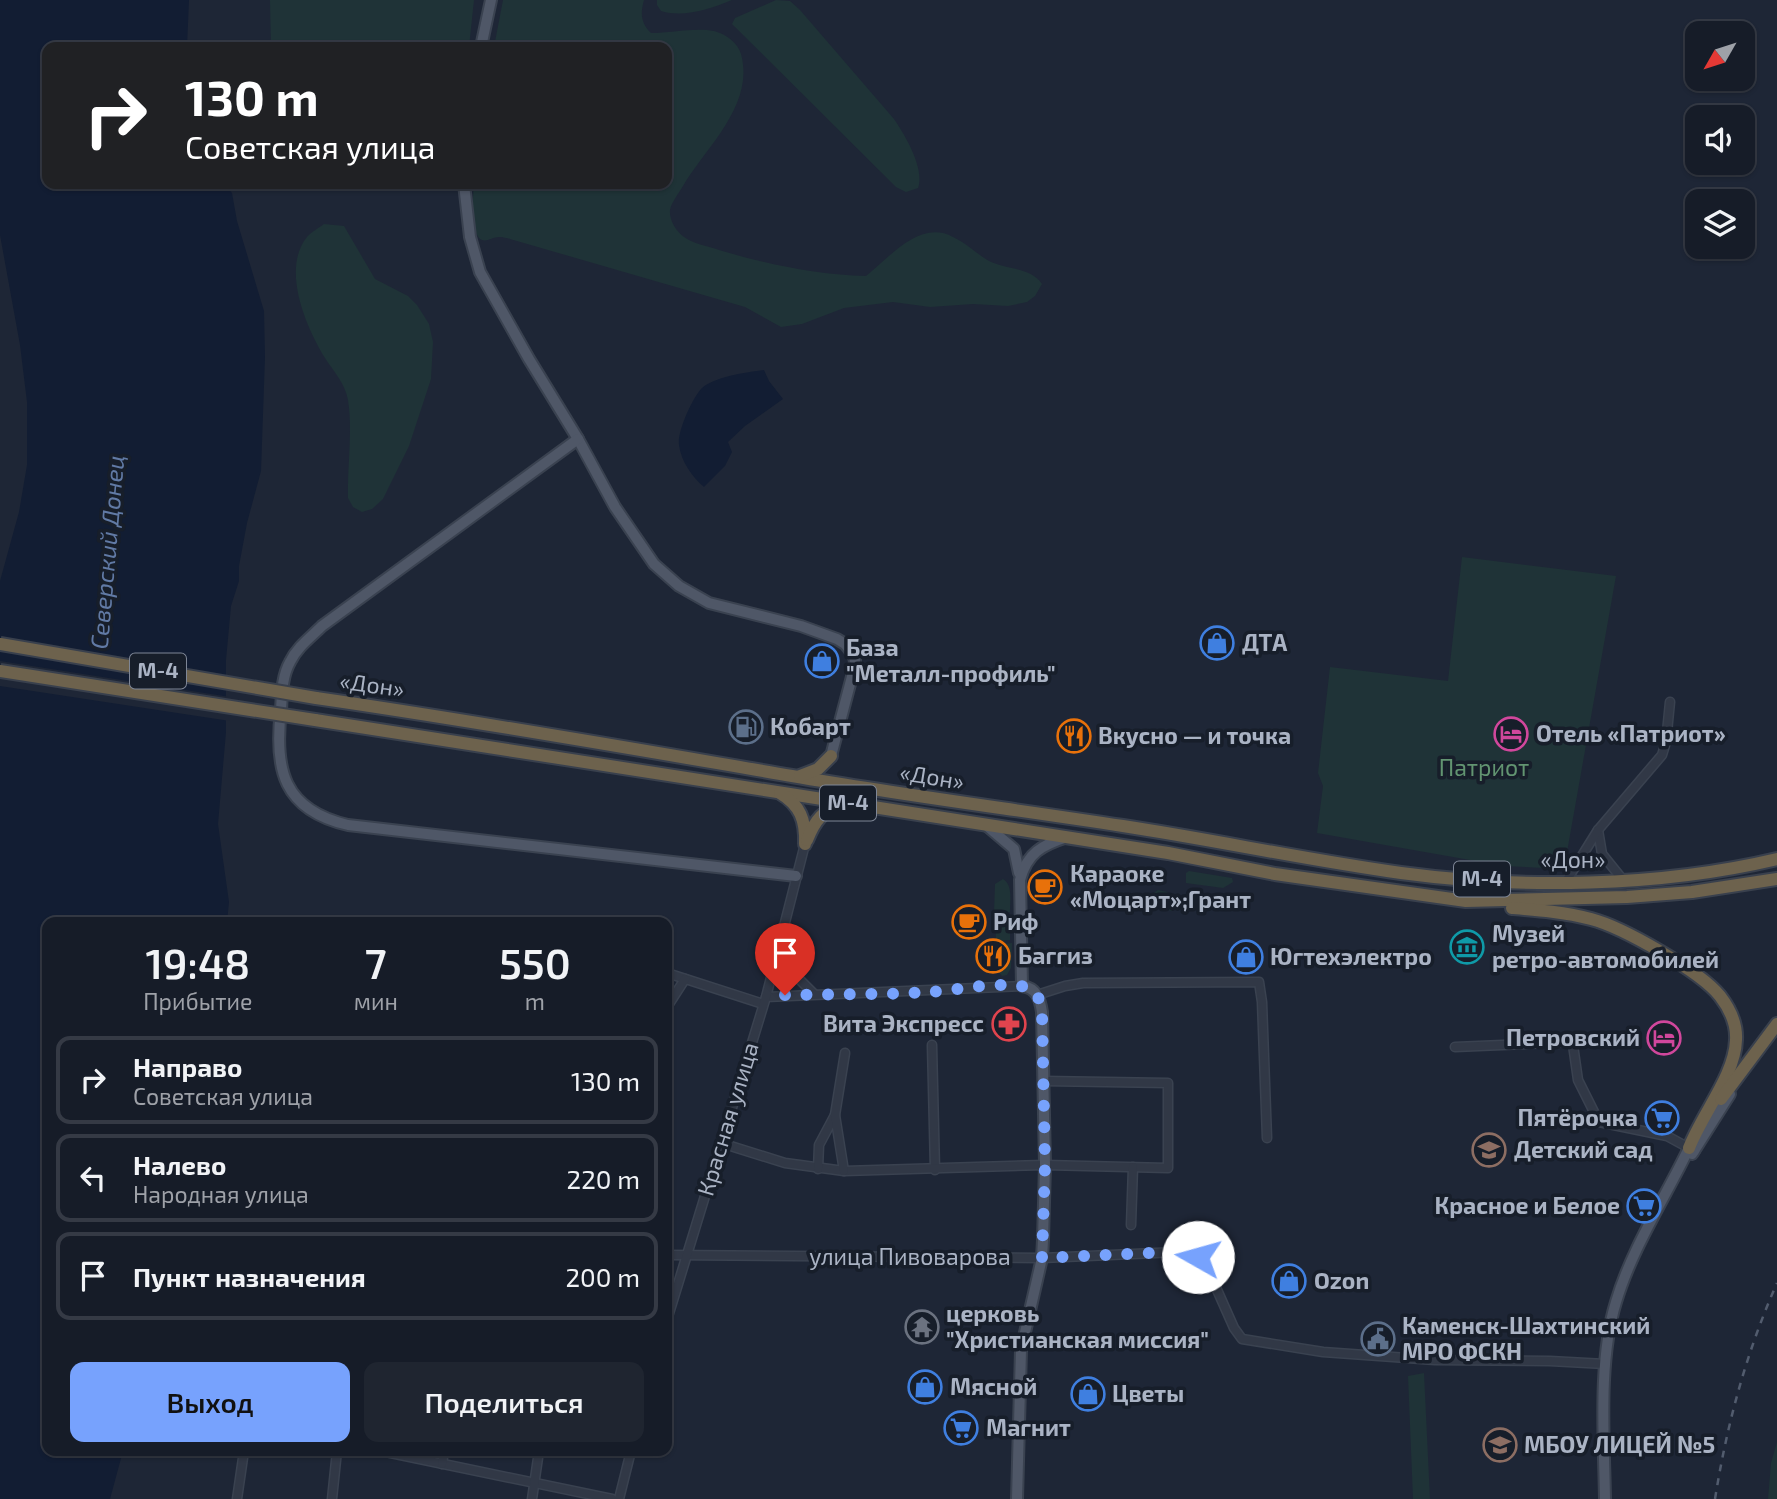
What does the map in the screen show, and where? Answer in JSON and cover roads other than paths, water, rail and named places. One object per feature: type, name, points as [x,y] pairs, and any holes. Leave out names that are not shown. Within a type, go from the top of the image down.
[{"type":"highway","name":"«Дон»","points":[[0,644],[316,698],[505,726],[796,777],[1125,826],[1402,873],[1447,878],[1565,883],[1688,875],[1777,859]]},
{"type":"highway","name":"«Дон»","points":[[0,671],[1168,853],[1275,874],[1466,901],[1640,896],[1692,892],[1777,879]]},
{"type":"highway","points":[[796,777],[818,769],[831,756],[836,774],[851,785]]},
{"type":"highway","points":[[776,791],[789,799],[801,812],[806,828],[805,844]]},
{"type":"highway","points":[[805,844],[817,819],[832,808],[846,803]]},
{"type":"highway","points":[[1466,901],[1557,912],[1616,928],[1700,978],[1719,994],[1733,1019],[1735,1051],[1728,1073],[1701,1121],[1692,1149]]},
{"type":"highway","points":[[1692,1149],[1721,1098],[1777,1024]]},
{"type":"highway","points":[[1752,1066],[1777,1031]]},
{"type":"highway","points":[[1752,1066],[1777,1037]]},
{"type":"main road","points":[[482,42],[491,0]]},
{"type":"main road","points":[[465,189],[470,237],[480,272],[640,548],[679,586],[709,603],[801,626],[845,644],[855,660],[854,669],[831,756]]},
{"type":"main road","points":[[578,439],[323,625],[302,645],[289,663],[284,677],[278,734],[279,762],[283,777],[293,794],[309,809],[320,816],[348,825],[796,876]]},
{"type":"main road","points":[[987,825],[1014,849],[1018,860],[1031,990],[1042,1012],[1045,1165],[1042,1258],[1021,1350],[1017,1499]]},
{"type":"main road","points":[[1020,880],[1027,860],[1034,852],[1067,837]]},
{"type":"main road","points":[[1605,1499],[1605,1364],[1609,1331],[1619,1291],[1645,1235],[1692,1149],[1752,1066]]},
{"type":"street","points":[[1565,883],[1598,830],[1662,755],[1670,702]]},
{"type":"street","points":[[1598,830],[1602,854],[1623,880]]},
{"type":"street","name":"Красная улица","points":[[672,1302],[764,1001],[805,844]]},
{"type":"street","points":[[779,945],[791,971],[814,994]]},
{"type":"street","points":[[672,975],[764,1001],[814,994],[931,992],[985,986],[1031,990],[1083,984],[1259,982],[1267,1138]]},
{"type":"street","points":[[672,999],[685,979]]},
{"type":"street","points":[[1455,1047],[1570,1042],[1573,1045],[1578,1080],[1599,1122],[1667,1136],[1692,1149]]},
{"type":"street","points":[[932,1045],[935,1170]]},
{"type":"street","points":[[844,1171],[835,1115],[845,1053]]},
{"type":"street","points":[[722,1143],[785,1164],[844,1171],[1045,1165],[1168,1168],[1168,1083],[1044,1081]]},
{"type":"street","points":[[818,1169],[819,1145],[835,1115]]},
{"type":"street","points":[[1131,1226],[1133,1167]]},
{"type":"street","name":"улица Пивоварова","points":[[672,1256],[1042,1258],[1173,1252],[1198,1257],[1206,1265],[1234,1328],[1242,1339],[1255,1343],[1323,1352],[1435,1360],[1550,1360],[1605,1364]]},
{"type":"street","points":[[237,1499],[243,1456]]},
{"type":"street","points":[[332,1499],[336,1456]]},
{"type":"street","points":[[404,1456],[612,1499]]},
{"type":"street","points":[[442,1464],[443,1456]]},
{"type":"street","points":[[532,1499],[539,1456]]},
{"type":"street","points":[[619,1499],[630,1456]]},
{"type":"water","name":"Северский Донец","points":[[0,0],[189,0],[187,42],[42,42],[42,189],[228,189],[232,193],[237,221],[264,311],[261,471],[247,523],[239,581],[231,606],[226,660],[226,732],[218,824],[229,902],[228,917],[42,917],[42,1456],[122,1456],[110,1499],[0,1499],[0,581],[19,512],[27,465],[27,402],[20,345],[0,235]]},
{"type":"water","points":[[764,370],[783,399],[745,426],[728,442],[732,452],[725,466],[704,487],[688,468],[679,445],[680,432],[697,394],[706,385],[721,378]]},
{"type":"railway","points":[[1715,1499],[1725,1443],[1739,1389],[1777,1283]]},
{"type":"place","name":"ДТА","points":[[1217,643]]},
{"type":"place","name":"База \"Металл-профиль\"","points":[[822,661]]},
{"type":"place","name":"Кобарт","points":[[746,727]]},
{"type":"place","name":"Отель «Патриот»","points":[[1511,734]]},
{"type":"place","name":"Вкусно — и точка","points":[[1074,736]]},
{"type":"place","name":"Караоке «Моцарт»;Грант","points":[[1045,887]]},
{"type":"place","name":"Риф","points":[[969,922]]},
{"type":"place","name":"Музей ретро-автомобилей","points":[[1467,947]]},
{"type":"place","name":"Баггиз","points":[[993,956]]},
{"type":"place","name":"Югтехэлектро","points":[[1246,957]]},
{"type":"place","name":"Вита Экспресс","points":[[1009,1024]]},
{"type":"place","name":"Петровский","points":[[1664,1038]]},
{"type":"place","name":"Пятёрочка","points":[[1662,1118]]},
{"type":"place","name":"Детский сад","points":[[1489,1150]]},
{"type":"place","name":"Красное и Белое","points":[[1644,1206]]},
{"type":"place","name":"Ozon","points":[[1289,1281]]},
{"type":"place","name":"церковь \"Христианская миссия\"","points":[[922,1327]]},
{"type":"place","name":"Каменск-Шахтинский МРО ФСКН","points":[[1378,1339]]},
{"type":"place","name":"Мясной","points":[[925,1387]]},
{"type":"place","name":"Цветы","points":[[1088,1394]]},
{"type":"place","name":"Магнит","points":[[961,1428]]},
{"type":"place","name":"МБОУ ЛИЦЕЙ №5","points":[[1500,1445]]},
{"type":"park label","name":"Патриот","points":[[1484,768]]}]
